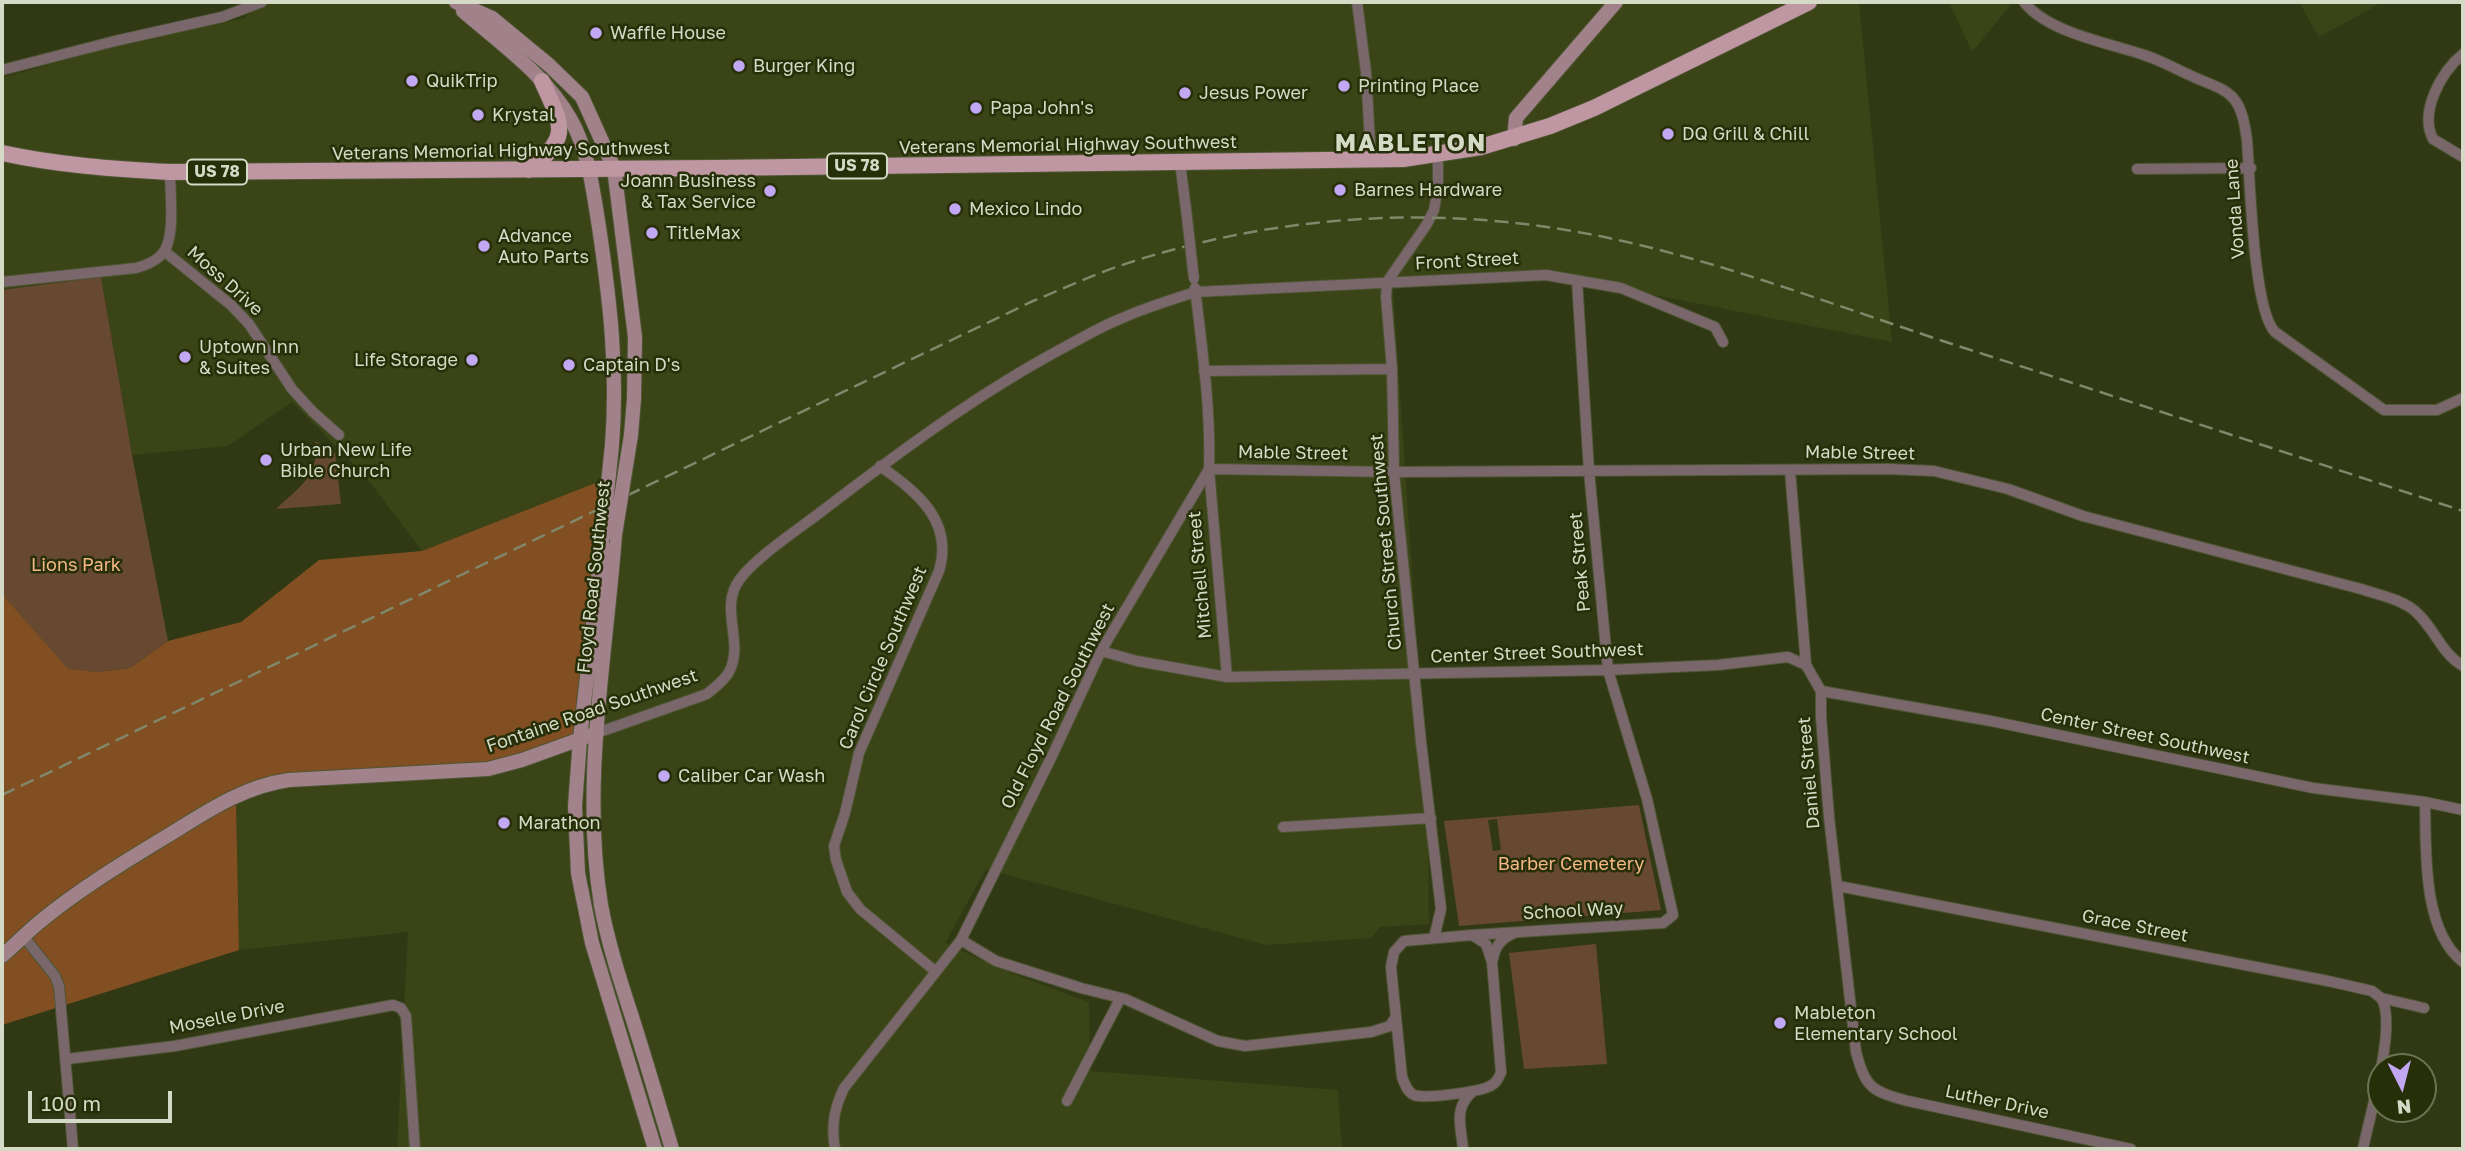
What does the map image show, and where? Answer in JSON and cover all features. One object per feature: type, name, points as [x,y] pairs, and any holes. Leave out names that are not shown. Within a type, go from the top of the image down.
[{"type":"main road","name":"Floyd Road Southwest","points":[[454,2],[520,58],[542,81],[571,120],[590,169],[611,323],[616,391],[594,826],[601,902],[613,957],[672,1149]]},
{"type":"main road","name":"Floyd Road Southwest","points":[[454,2],[492,18],[549,65],[582,97],[614,168],[635,337],[635,388],[631,435],[608,538],[580,739],[575,806],[576,849],[583,901],[595,954],[655,1149]]},
{"type":"main road","points":[[1514,139],[1516,118],[1616,2]]},
{"type":"main road","name":"Veterans Memorial Highway Southwest","points":[[2,153],[53,163],[170,172],[1371,161],[1438,155],[1514,139],[1594,108],[1809,2]]},
{"type":"main road","points":[[529,170],[547,156],[559,138],[557,116],[542,81]]},
{"type":"main road","name":"Fontaine Road Southwest","points":[[2,956],[43,919],[118,866],[249,789],[270,782],[289,780],[488,769],[522,760],[597,733]]},
{"type":"street","points":[[2,70],[222,17],[262,2]]},
{"type":"street","points":[[1357,2],[1367,80],[1371,161]]},
{"type":"street","name":"Vonda Lane","points":[[2024,2],[2044,19],[2084,36],[2148,57],[2228,93],[2238,106],[2244,121],[2251,168],[2260,293],[2266,321],[2270,327],[2384,410],[2437,410],[2463,398]]},
{"type":"street","points":[[2463,54],[2446,73],[2427,119],[2433,139],[2438,145],[2463,157]]},
{"type":"street","points":[[1387,282],[1427,225],[1434,210],[1438,187],[1438,155]]},
{"type":"street","points":[[1180,163],[1204,371],[1210,444],[1209,469]]},
{"type":"street","points":[[2137,169],[2251,168]]},
{"type":"street","points":[[2,282],[136,268],[152,262],[164,251],[170,228],[170,172]]},
{"type":"street","name":"Moss Drive","points":[[164,251],[249,324],[292,389],[339,435]]},
{"type":"street","name":"Front Street","points":[[1195,292],[1546,275],[1621,288],[1715,327],[1723,342]]},
{"type":"street","name":"Peak Street","points":[[1577,281],[1589,471],[1608,670],[1647,799],[1673,915]]},
{"type":"street","name":"Church Street Southwest","points":[[1387,282],[1394,472],[1422,755],[1432,818],[1441,909],[1434,938]]},
{"type":"street","name":"Fontaine Road Southwest","points":[[597,733],[707,694],[718,685],[729,671],[732,662],[734,651],[731,598],[740,578],[880,466],[1011,376],[1117,320],[1195,292]]},
{"type":"street","points":[[1204,371],[1392,369]]},
{"type":"street","name":"Carol Circle Southwest","points":[[880,466],[910,487],[927,506],[936,519],[944,549],[917,624],[859,753],[834,846],[836,860],[848,892],[860,909],[934,971]]},
{"type":"street","name":"Mable Street","points":[[1209,469],[1394,472],[1934,471],[2008,489],[2084,516],[2361,589],[2402,603],[2416,612],[2442,649],[2451,659],[2463,666]]},
{"type":"street","name":"Old Floyd Road Southwest","points":[[835,1149],[833,1120],[844,1088],[961,940],[1101,651],[1209,469]]},
{"type":"street","name":"Mitchell Street","points":[[1209,469],[1227,677]]},
{"type":"street","name":"Daniel Street","points":[[1790,470],[1806,665],[1821,691],[1829,817],[1856,1052],[1863,1077]]},
{"type":"street","name":"Center Street Southwest","points":[[1101,651],[1136,661],[1227,677],[1608,670],[1718,665],[1788,657],[1806,665]]},
{"type":"street","name":"Center Street Southwest","points":[[1821,691],[1990,722],[2314,788],[2425,802],[2463,810]]},
{"type":"street","points":[[2425,802],[2427,860],[2433,905],[2446,944],[2463,962]]},
{"type":"street","points":[[1283,827],[1432,818]]},
{"type":"street","name":"Grace Street","points":[[1838,886],[2328,981],[2372,991],[2381,998],[2424,1008]]},
{"type":"street","points":[[1441,909],[1449,929],[1455,936]]},
{"type":"street","name":"School Way","points":[[1472,934],[1662,923],[1673,915]]},
{"type":"street","points":[[1492,962],[1486,944],[1472,934],[1404,941],[1394,952],[1391,967],[1395,1018],[1406,1088],[1413,1095],[1439,1095],[1494,1084],[1501,1072],[1492,962],[1494,949],[1504,938],[1517,931]]},
{"type":"street","points":[[24,937],[55,976],[59,986],[73,1149]]},
{"type":"street","points":[[961,940],[1007,965],[1120,999],[1218,1041],[1245,1046],[1371,1032],[1390,1026],[1395,1018]]},
{"type":"street","points":[[2363,1149],[2386,1041],[2386,1006],[2381,998]]},
{"type":"street","points":[[1067,1101],[1120,999]]},
{"type":"street","name":"Moselle Drive","points":[[67,1059],[175,1046],[393,1005],[401,1008],[406,1016],[415,1149]]},
{"type":"street","points":[[1371,1032],[1391,1037],[1399,1046]]},
{"type":"street","name":"Luther Drive","points":[[1863,1077],[1871,1086],[1887,1095],[1908,1101],[2131,1149]]},
{"type":"street","points":[[1463,1149],[1459,1109],[1465,1098],[1474,1090]]},
{"type":"street","points":[[1439,1095],[1459,1109]]},
{"type":"shaded area","points":[[260,2],[1859,2],[1892,342],[1564,277],[1502,277],[1393,289],[1428,810],[1429,924],[1380,927],[1371,938],[1266,945],[986,869],[945,943],[1011,973],[1089,1002],[1090,1071],[1338,1090],[1342,1149],[397,1149],[408,932],[239,950],[236,799],[303,779],[391,776],[546,753],[598,483],[422,551],[365,476],[292,402],[228,446],[132,455],[101,277],[2,290],[2,78],[122,44],[245,18]]},
{"type":"shaded area","points":[[1949,2],[2013,2],[1972,52]]},
{"type":"shaded area","points":[[2299,2],[2383,2],[2319,37]]},
{"type":"shaded area","points":[[598,482],[597,541],[582,737],[546,753],[391,776],[303,779],[236,799],[239,950],[2,1025],[2,594],[68,669],[98,672],[130,668],[168,641],[241,622],[319,560],[422,551]]},
{"type":"green space","name":"Lions Park","points":[[101,277],[168,641],[130,668],[98,672],[68,670],[2,594],[2,290]]},
{"type":"green space","points":[[315,441],[335,453],[341,504],[276,509],[300,487],[311,472],[316,453]]},
{"type":"green space","name":"Barber Cemetery","points":[[1639,805],[1661,910],[1459,926],[1444,821]],"holes":[[[1497,819],[1501,850],[1493,851],[1488,820]]]},
{"type":"green space","points":[[1596,944],[1607,1064],[1524,1069],[1509,953]]},
{"type":"railway","points":[[2,795],[1033,301],[1116,267],[1176,249],[1299,225],[1361,219],[1485,220],[1547,227],[1653,248],[1782,286],[2463,511]]},
{"type":"place","name":"Waffle House","points":[[596,33]]},
{"type":"place","name":"Burger King","points":[[739,66]]},
{"type":"place","name":"QuikTrip","points":[[412,81]]},
{"type":"place","name":"Printing Place","points":[[1344,86]]},
{"type":"place","name":"Jesus Power","points":[[1185,93]]},
{"type":"place","name":"Papa John's","points":[[976,108]]},
{"type":"place","name":"Krystal","points":[[478,115]]},
{"type":"place","name":"DQ Grill & Chill","points":[[1668,134]]},
{"type":"place","name":"Barnes Hardware","points":[[1340,190]]},
{"type":"place","name":"Joann Business & Tax Service","points":[[770,191]]},
{"type":"place","name":"Mexico Lindo","points":[[955,209]]},
{"type":"place","name":"TitleMax","points":[[652,233]]},
{"type":"place","name":"Advance Auto Parts","points":[[484,246]]},
{"type":"place","name":"Uptown Inn & Suites","points":[[185,357]]},
{"type":"place","name":"Life Storage","points":[[472,360]]},
{"type":"place","name":"Captain D's","points":[[569,365]]},
{"type":"place","name":"Urban New Life Bible Church","points":[[266,460]]},
{"type":"place","name":"Caliber Car Wash","points":[[664,776]]},
{"type":"place","name":"Marathon","points":[[504,823]]},
{"type":"place","name":"Mableton Elementary School","points":[[1780,1023]]},
{"type":"district","name":"MABLETON","points":[[1411,143]]}]
